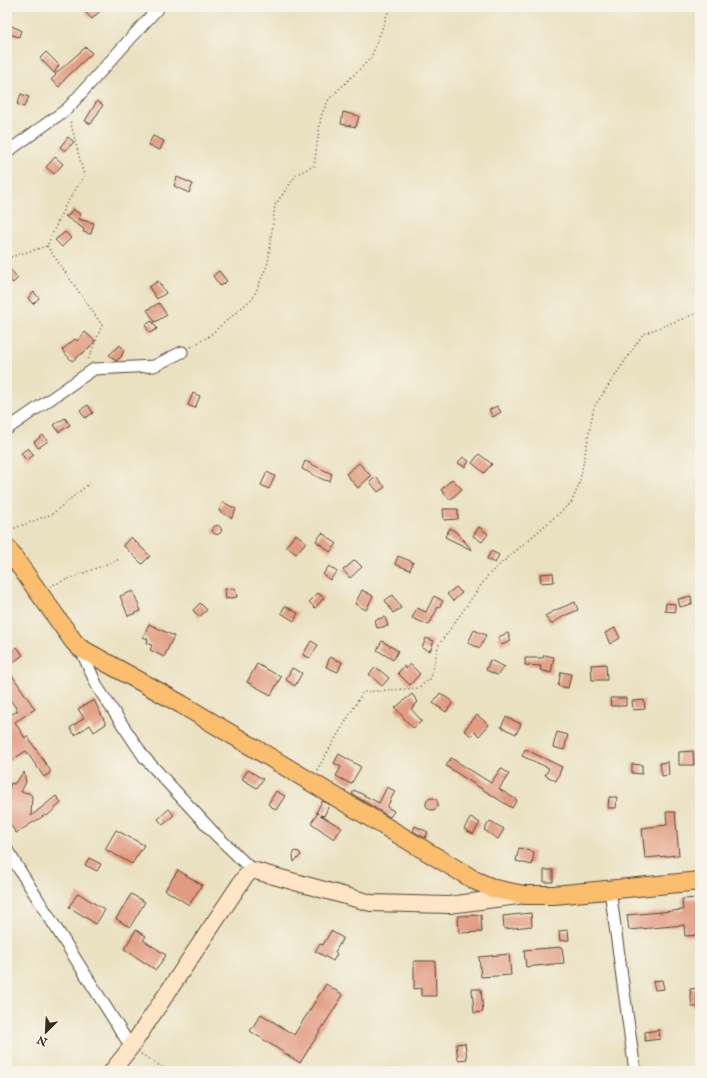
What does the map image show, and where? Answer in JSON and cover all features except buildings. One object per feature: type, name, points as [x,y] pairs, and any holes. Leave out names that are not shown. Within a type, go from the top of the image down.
[{"type":"main road","points":[[7,548],[74,642],[80,648],[181,704],[476,881],[495,889],[524,895],[554,895],[700,880]]},
{"type":"street","points":[[7,152],[67,109],[159,7]]},
{"type":"street","points":[[7,430],[94,369],[154,366],[182,352]]},
{"type":"street","points":[[80,648],[98,688],[144,757],[214,833],[252,870],[372,903],[449,905],[524,895]]},
{"type":"street","points":[[7,850],[130,1047]]},
{"type":"street","points":[[112,1071],[130,1047],[244,878],[252,870]]},
{"type":"street","points":[[610,890],[635,1071]]},
{"type":"path","points":[[7,23],[10,7]]},
{"type":"path","points":[[182,352],[209,336],[253,298],[268,263],[275,205],[297,174],[314,166],[321,116],[329,99],[371,58],[390,7]]},
{"type":"path","points":[[7,258],[47,246],[64,208],[84,176],[67,109]]},
{"type":"path","points":[[47,246],[102,325],[80,378]]},
{"type":"path","points":[[310,782],[363,692],[418,688],[431,678],[438,646],[488,574],[571,503],[579,485],[594,407],[643,334],[700,312]]},
{"type":"path","points":[[7,531],[52,514],[90,483]]},
{"type":"path","points":[[36,589],[64,582],[120,559]]},
{"type":"path","points":[[700,807],[700,816]]},
{"type":"path","points":[[130,1047],[168,1071]]}]
